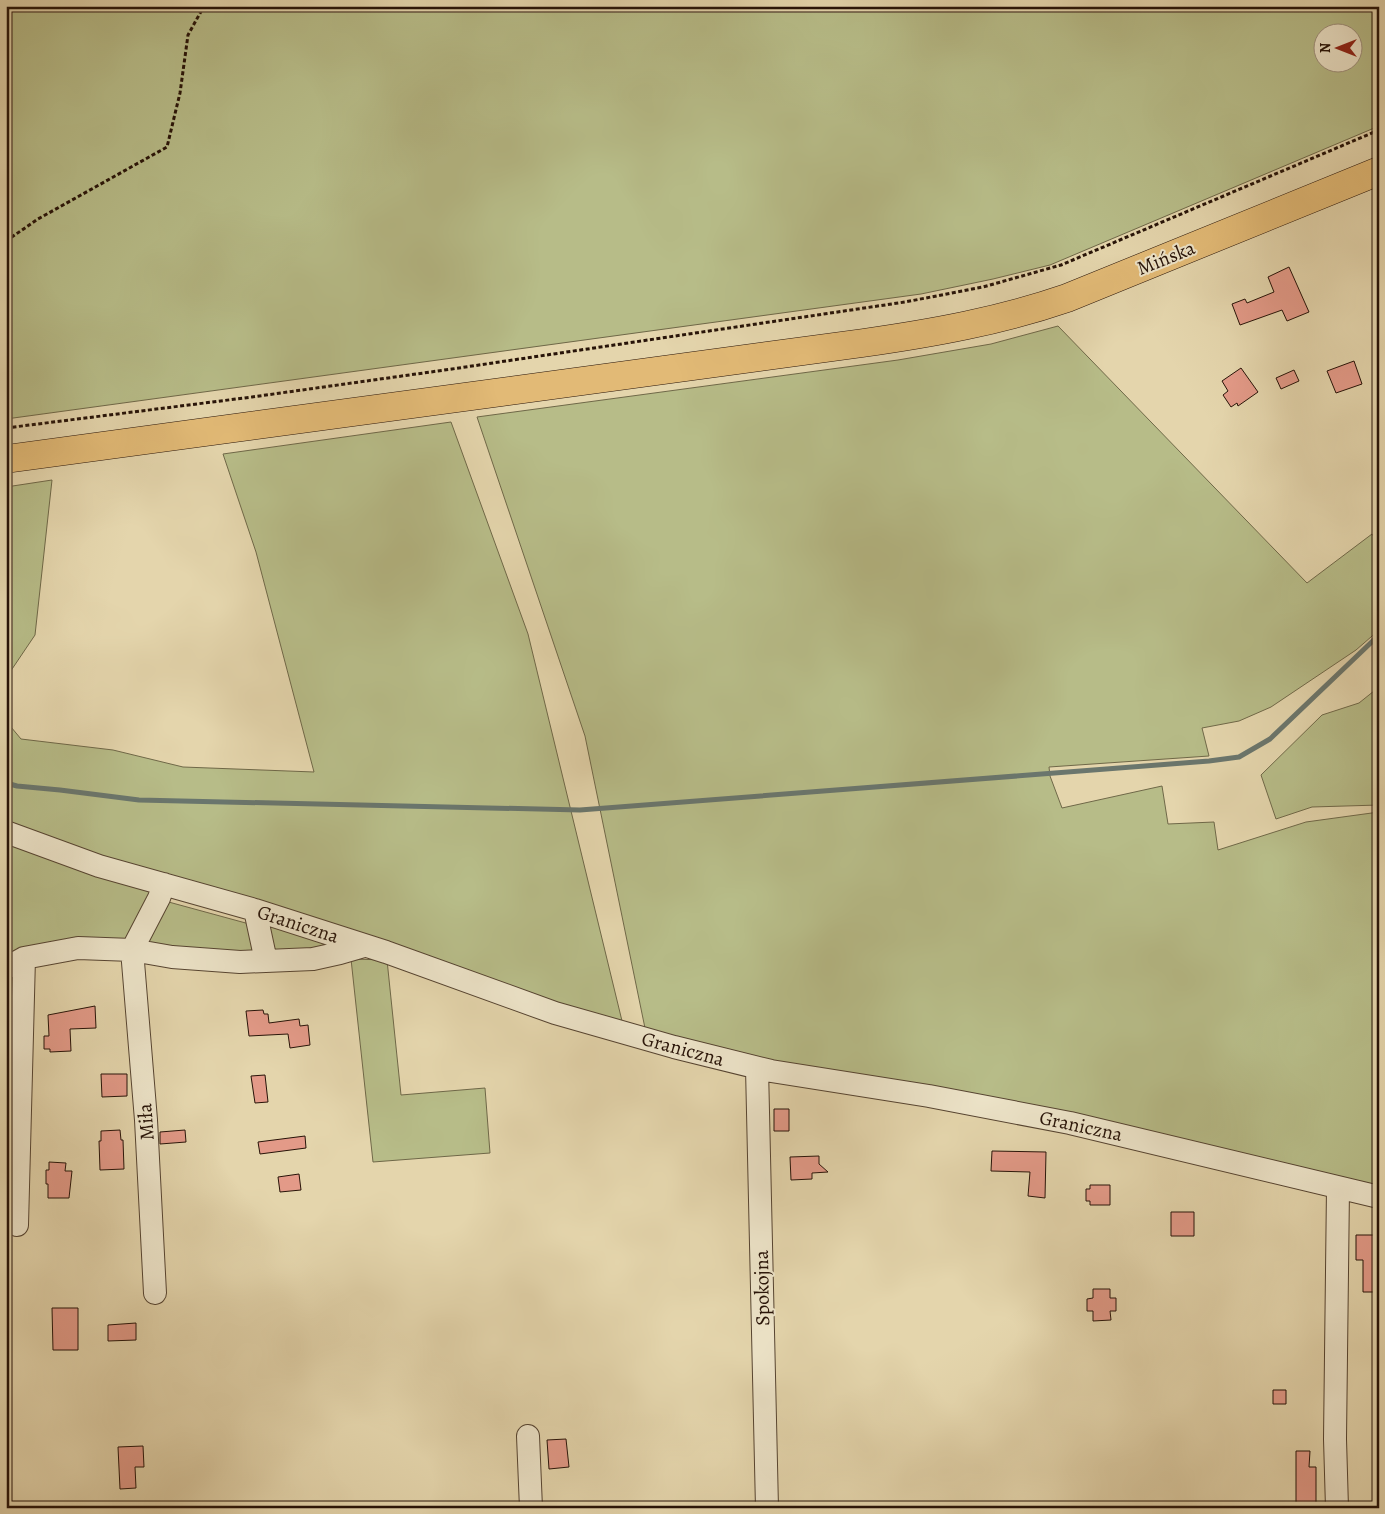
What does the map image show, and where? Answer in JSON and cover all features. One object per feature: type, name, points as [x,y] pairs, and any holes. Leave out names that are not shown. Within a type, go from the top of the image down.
[{"type":"main road","name":"Mińska","points":[[6,459],[863,344],[1003,318],[1067,298],[1379,172]]},
{"type":"street","name":"Graniczna","points":[[6,832],[99,866],[255,910],[386,952],[555,1013],[674,1047],[771,1071],[928,1096],[1070,1123],[1379,1198]]},
{"type":"street","points":[[132,950],[159,898],[164,884]]},
{"type":"street","points":[[255,910],[266,961]]},
{"type":"street","points":[[17,1225],[15,963],[78,948],[132,950],[172,958],[240,962],[313,959],[364,946]]},
{"type":"street","name":"Miła","points":[[132,950],[145,1111],[155,1293]]},
{"type":"street","name":"Spokojna","points":[[757,1068],[767,1508]]},
{"type":"street","points":[[1337,1508],[1335,1439],[1338,1188]]},
{"type":"street","points":[[528,1436],[531,1508]]},
{"type":"path","points":[[6,241],[38,219],[167,147],[180,93],[188,35],[204,6]]},
{"type":"path","points":[[6,428],[252,397],[462,367],[905,302],[983,287],[1060,265],[1379,130]]},
{"type":"green space","points":[[6,6],[1379,6],[1379,126],[1050,265],[921,294],[6,419]]},
{"type":"green space","points":[[1058,326],[1307,583],[1372,534],[1379,544],[1379,630],[1356,650],[1271,707],[1239,721],[1202,728],[1209,756],[1049,767],[1050,776],[1062,808],[1162,786],[1168,824],[1214,822],[1218,850],[1306,822],[1379,812],[1379,1190],[762,1062],[646,1033],[585,736],[477,417],[898,360],[991,344]]},
{"type":"green space","points":[[451,422],[528,634],[623,1025],[166,882],[6,823],[6,721],[21,739],[113,750],[183,767],[314,772],[256,552],[223,454]]},
{"type":"green space","points":[[52,480],[35,635],[6,678],[6,487]]},
{"type":"green space","points":[[1379,687],[1379,805],[1312,807],[1276,819],[1261,775],[1322,715],[1359,703]]},
{"type":"green space","points":[[6,836],[152,888],[131,943],[6,962]]},
{"type":"green space","points":[[165,901],[253,925],[261,957],[140,945]]},
{"type":"green space","points":[[259,914],[338,943],[273,955]]},
{"type":"green space","points":[[351,959],[387,960],[401,1095],[485,1088],[490,1153],[373,1162]]},
{"type":"building","points":[[1289,267],[1309,312],[1287,321],[1282,310],[1240,325],[1232,304],[1245,299],[1247,303],[1274,292],[1268,277]]},
{"type":"building","points":[[1354,361],[1362,384],[1336,393],[1327,371]]},
{"type":"building","points":[[1241,368],[1258,392],[1238,406],[1237,403],[1231,407],[1223,395],[1228,391],[1222,381]]},
{"type":"building","points":[[1294,370],[1299,381],[1281,389],[1276,378]]},
{"type":"building","points":[[95,1006],[96,1028],[70,1029],[71,1051],[50,1052],[50,1049],[44,1049],[44,1036],[49,1036],[48,1015]]},
{"type":"building","points":[[263,1010],[264,1014],[268,1014],[269,1023],[299,1019],[300,1026],[308,1025],[310,1045],[290,1048],[288,1034],[249,1036],[246,1011]]},
{"type":"building","points":[[101,1074],[127,1074],[127,1096],[102,1097]]},
{"type":"building","points":[[265,1075],[268,1102],[255,1103],[251,1076]]},
{"type":"building","points":[[774,1109],[789,1109],[789,1131],[774,1131]]},
{"type":"building","points":[[120,1130],[121,1140],[123,1140],[124,1169],[100,1170],[99,1141],[101,1141],[101,1131]]},
{"type":"building","points":[[185,1130],[186,1142],[160,1144],[160,1132]]},
{"type":"building","points":[[305,1136],[306,1148],[260,1154],[258,1142]]},
{"type":"building","points":[[992,1151],[1046,1152],[1045,1198],[1028,1196],[1030,1172],[991,1171]]},
{"type":"building","points":[[819,1156],[819,1164],[828,1172],[812,1173],[812,1179],[791,1180],[790,1157]]},
{"type":"building","points":[[49,1162],[66,1163],[65,1171],[72,1171],[69,1198],[48,1198],[46,1170],[49,1170]]},
{"type":"building","points":[[299,1174],[301,1190],[280,1192],[278,1177]]},
{"type":"building","points":[[1090,1185],[1110,1185],[1110,1205],[1090,1205],[1090,1201],[1086,1201],[1086,1189],[1090,1189]]},
{"type":"building","points":[[1171,1212],[1194,1212],[1194,1236],[1171,1236]]},
{"type":"building","points":[[1356,1235],[1374,1235],[1374,1249],[1379,1249],[1379,1292],[1363,1292],[1363,1260],[1356,1260]]},
{"type":"building","points":[[1093,1289],[1110,1289],[1110,1298],[1116,1298],[1116,1311],[1110,1311],[1111,1320],[1093,1321],[1093,1311],[1087,1311],[1087,1299],[1093,1298]]},
{"type":"building","points":[[52,1308],[78,1308],[78,1350],[53,1350]]},
{"type":"building","points":[[136,1323],[136,1340],[108,1341],[108,1325]]},
{"type":"building","points":[[1273,1390],[1286,1390],[1286,1404],[1273,1404]]},
{"type":"building","points":[[566,1439],[569,1467],[549,1469],[547,1440]]},
{"type":"building","points":[[143,1446],[144,1467],[135,1467],[136,1488],[120,1489],[118,1447]]},
{"type":"building","points":[[1296,1451],[1310,1451],[1309,1467],[1316,1467],[1316,1508],[1296,1508]]},
{"type":"waterway","points":[[6,783],[17,786],[139,800],[580,810],[1209,761],[1239,757],[1270,739],[1379,635]]}]
